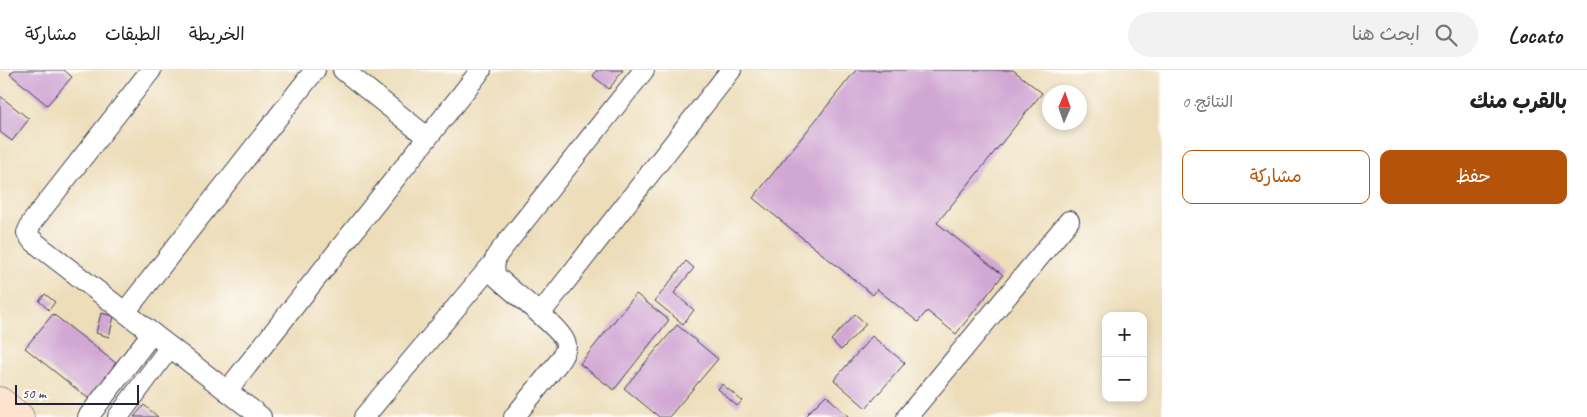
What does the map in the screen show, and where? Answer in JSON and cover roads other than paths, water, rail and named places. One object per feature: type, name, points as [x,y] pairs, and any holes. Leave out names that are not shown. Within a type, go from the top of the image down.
[{"type":"main road","points":[[0,401],[20,417]]},
{"type":"street","points":[[151,70],[32,222],[28,235],[43,249],[261,417]]},
{"type":"street","points":[[125,312],[315,70]]},
{"type":"street","points":[[343,70],[427,137]]},
{"type":"street","points":[[227,391],[480,70]]},
{"type":"street","points":[[364,417],[494,261],[644,70]]},
{"type":"street","points":[[540,314],[731,70]]},
{"type":"street","points":[[907,417],[1069,221]]},
{"type":"street","points":[[494,261],[496,276],[540,314],[564,339],[566,346],[558,363],[514,417]]},
{"type":"street","points":[[88,417],[152,333]]},
{"type":"street","points":[[118,417],[170,347]]}]
